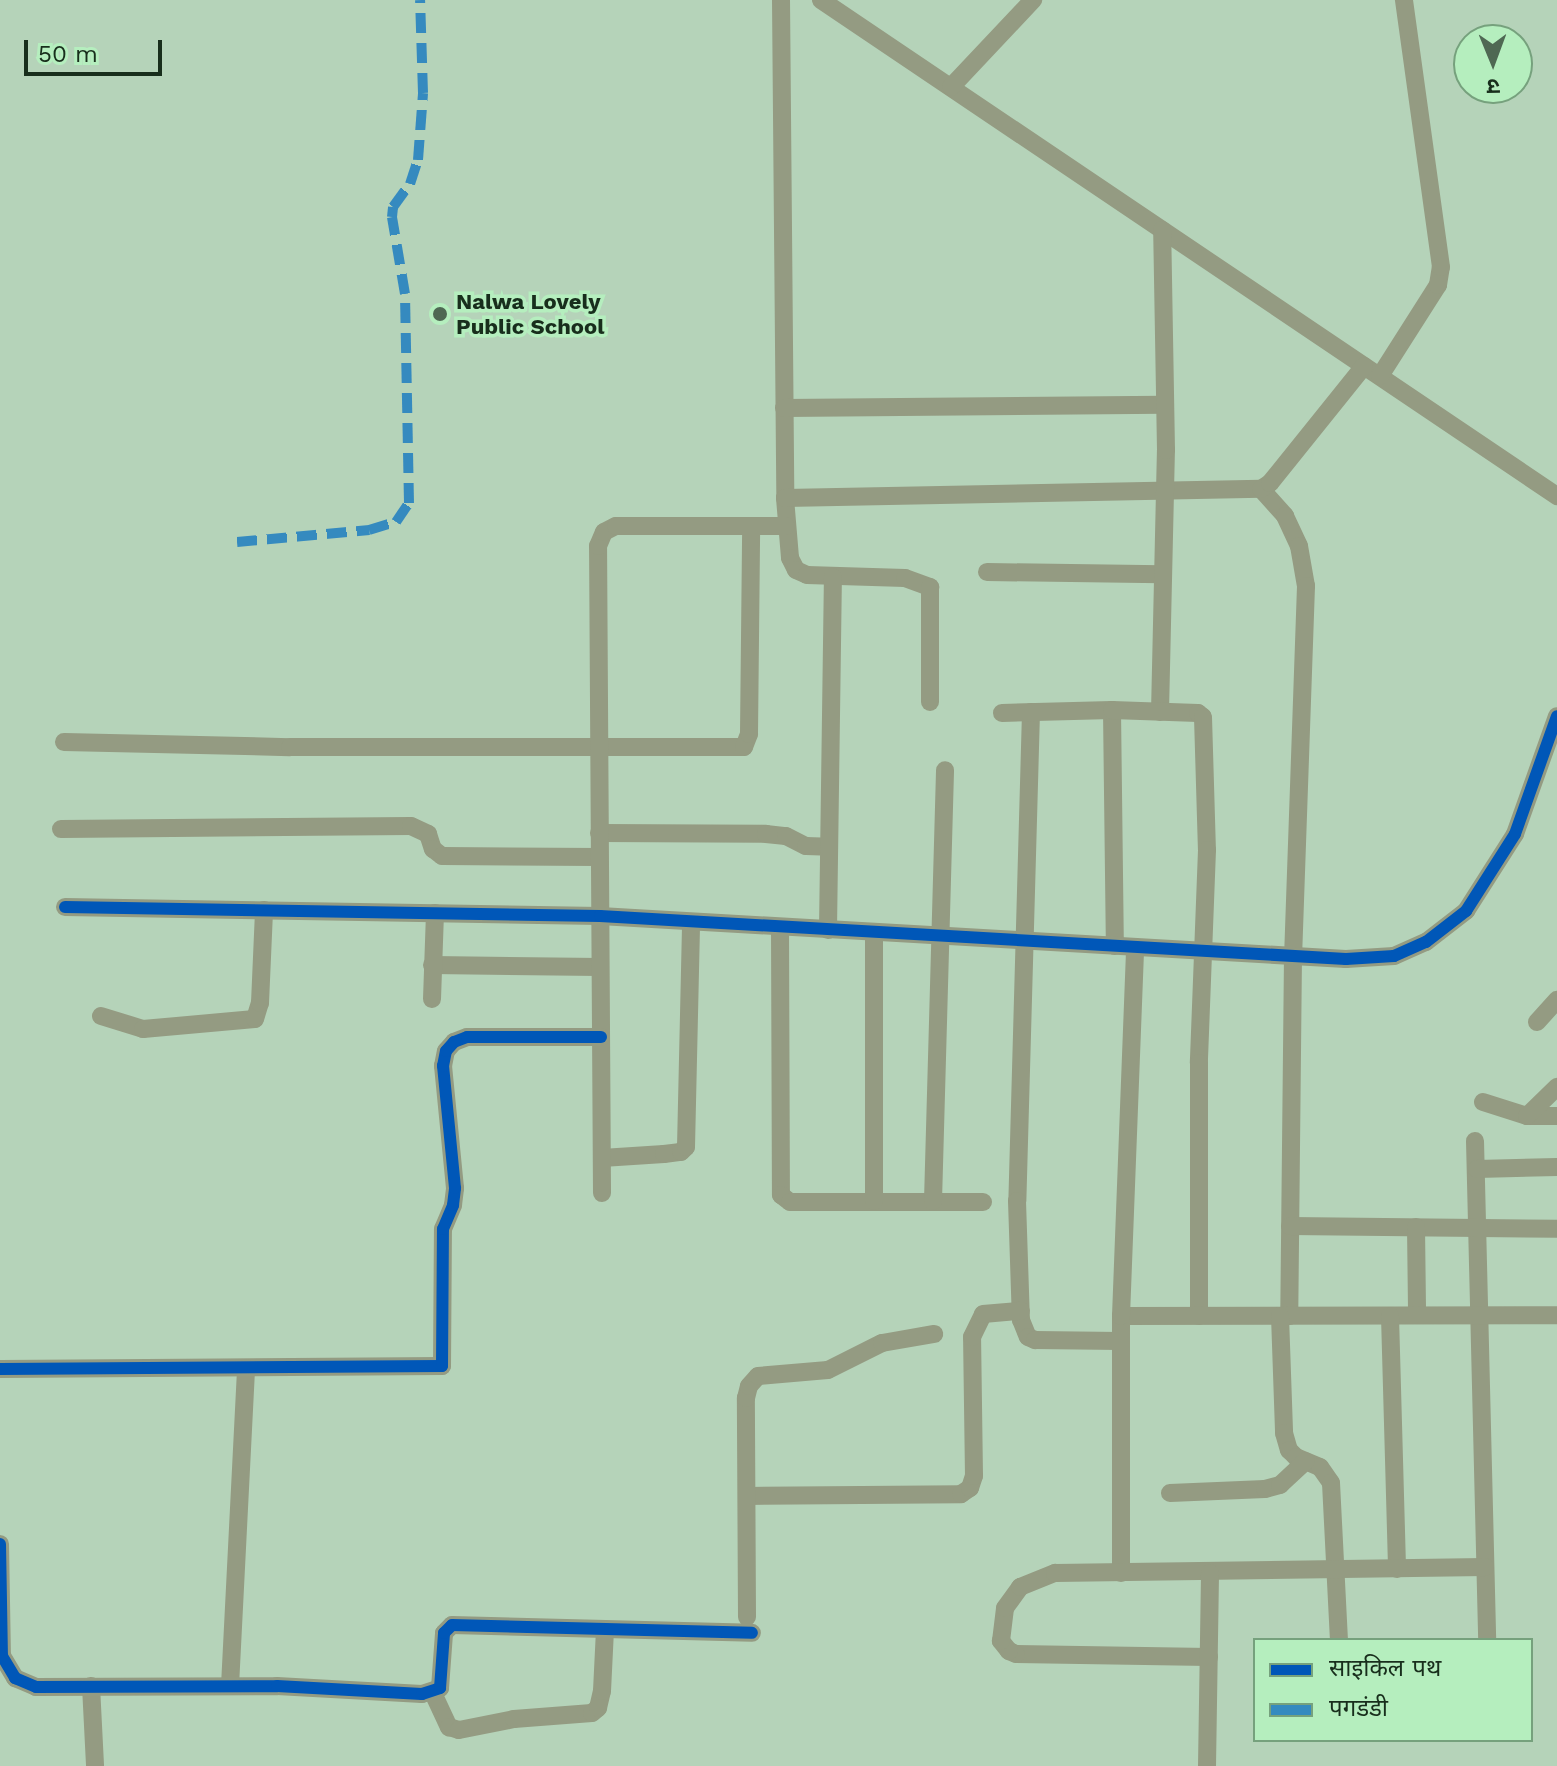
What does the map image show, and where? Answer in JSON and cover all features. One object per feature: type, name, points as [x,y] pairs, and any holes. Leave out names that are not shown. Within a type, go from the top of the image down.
[{"type":"street","points":[[781,0],[785,498],[790,558],[796,570],[807,575],[905,578],[930,587],[930,702]]},
{"type":"street","points":[[821,0],[1557,496]]},
{"type":"street","points":[[951,87],[1033,0]]},
{"type":"street","points":[[785,498],[1261,489],[1372,371],[1438,285],[1441,267],[1404,0]]},
{"type":"street","points":[[1160,712],[1165,492],[1162,230]]},
{"type":"street","points":[[784,408],[1164,405]]},
{"type":"street","points":[[1261,489],[1285,516],[1299,546],[1306,586],[1293,956],[1284,1433],[1289,1450],[1320,1467],[1331,1483],[1338,1570],[1339,1638]]},
{"type":"street","points":[[602,1193],[598,546],[604,532],[616,526],[786,526]]},
{"type":"street","points":[[64,742],[290,747],[598,746],[728,750],[748,743],[751,526]]},
{"type":"street","points":[[987,572],[1162,574]]},
{"type":"street","points":[[828,930],[833,577]]},
{"type":"street","points":[[1112,710],[1115,946]]},
{"type":"street","points":[[1002,713],[1112,710],[1198,713],[1205,724],[1207,850],[1199,1063],[1199,1316]]},
{"type":"street","points":[[1031,712],[1017,1201],[1021,1311],[1024,1331],[1035,1340],[1120,1341]]},
{"type":"street","points":[[65,907],[600,916],[1346,959],[1394,956],[1426,942],[1466,911],[1515,834],[1557,716]]},
{"type":"street","points":[[933,1201],[945,770]]},
{"type":"street","points":[[61,829],[411,826],[428,834],[433,849],[442,856],[599,857]]},
{"type":"street","points":[[599,833],[766,834],[786,836],[806,846],[829,847]]},
{"type":"street","points":[[101,1016],[143,1029],[255,1019],[260,1003],[264,910]]},
{"type":"street","points":[[432,999],[435,913]]},
{"type":"street","points":[[602,1158],[681,1152],[686,1147],[691,922]]},
{"type":"street","points":[[780,927],[781,1195],[790,1202],[983,1202]]},
{"type":"street","points":[[874,933],[874,1201]]},
{"type":"street","points":[[1121,1573],[1120,1341],[1135,947]]},
{"type":"street","points":[[432,965],[600,967]]},
{"type":"street","points":[[1537,1022],[1557,1000]]},
{"type":"street","points":[[0,1369],[442,1366],[443,1229],[453,1205],[455,1188],[443,1066],[446,1051],[454,1042],[467,1037],[601,1037]]},
{"type":"street","points":[[1527,1116],[1557,1087]]},
{"type":"street","points":[[1483,1102],[1527,1116],[1557,1116]]},
{"type":"street","points":[[1475,1141],[1487,1638]]},
{"type":"street","points":[[1477,1169],[1557,1167]]},
{"type":"street","points":[[1290,1226],[1557,1229]]},
{"type":"street","points":[[1416,1227],[1417,1315]]},
{"type":"street","points":[[747,1496],[961,1494],[970,1488],[974,1476],[972,1337],[983,1314],[1021,1311]]},
{"type":"street","points":[[1121,1316],[1557,1315]]},
{"type":"street","points":[[1390,1316],[1397,1569]]},
{"type":"street","points":[[0,1544],[2,1656],[15,1678],[36,1687],[230,1686],[433,1693],[440,1688],[442,1679],[444,1633],[452,1625],[605,1630],[749,1625],[746,1398],[749,1386],[758,1376],[828,1370],[882,1343],[934,1334]]},
{"type":"street","points":[[230,1686],[246,1368]]},
{"type":"street","points":[[1170,1493],[1265,1489],[1289,1478],[1306,1461]]},
{"type":"street","points":[[1209,1657],[1016,1654],[1001,1641],[1005,1608],[1020,1587],[1055,1573],[1485,1567]]},
{"type":"street","points":[[1207,1766],[1210,1573]]},
{"type":"street","points":[[433,1693],[449,1727],[459,1730],[514,1719],[592,1713],[598,1708],[602,1691],[605,1630]]},
{"type":"street","points":[[91,1686],[95,1766]]},
{"type":"marked path","points":[[237,542],[369,530],[396,522],[409,503],[405,294],[392,217],[393,207],[410,184],[418,160],[423,93],[420,0]]},
{"type":"cycle path","points":[[65,907],[600,916],[1346,959],[1394,956],[1426,942],[1466,911],[1515,834],[1557,716]]},
{"type":"cycle path","points":[[0,1369],[442,1366],[443,1229],[453,1205],[455,1188],[443,1066],[446,1051],[454,1042],[467,1037],[601,1037]]},
{"type":"cycle path","points":[[0,1544],[2,1656],[15,1678],[36,1687],[277,1686],[422,1694],[440,1688],[444,1633],[452,1625],[752,1633]]},
{"type":"place","name":"Nalwa Lovely Public School","points":[[440,314]]}]
